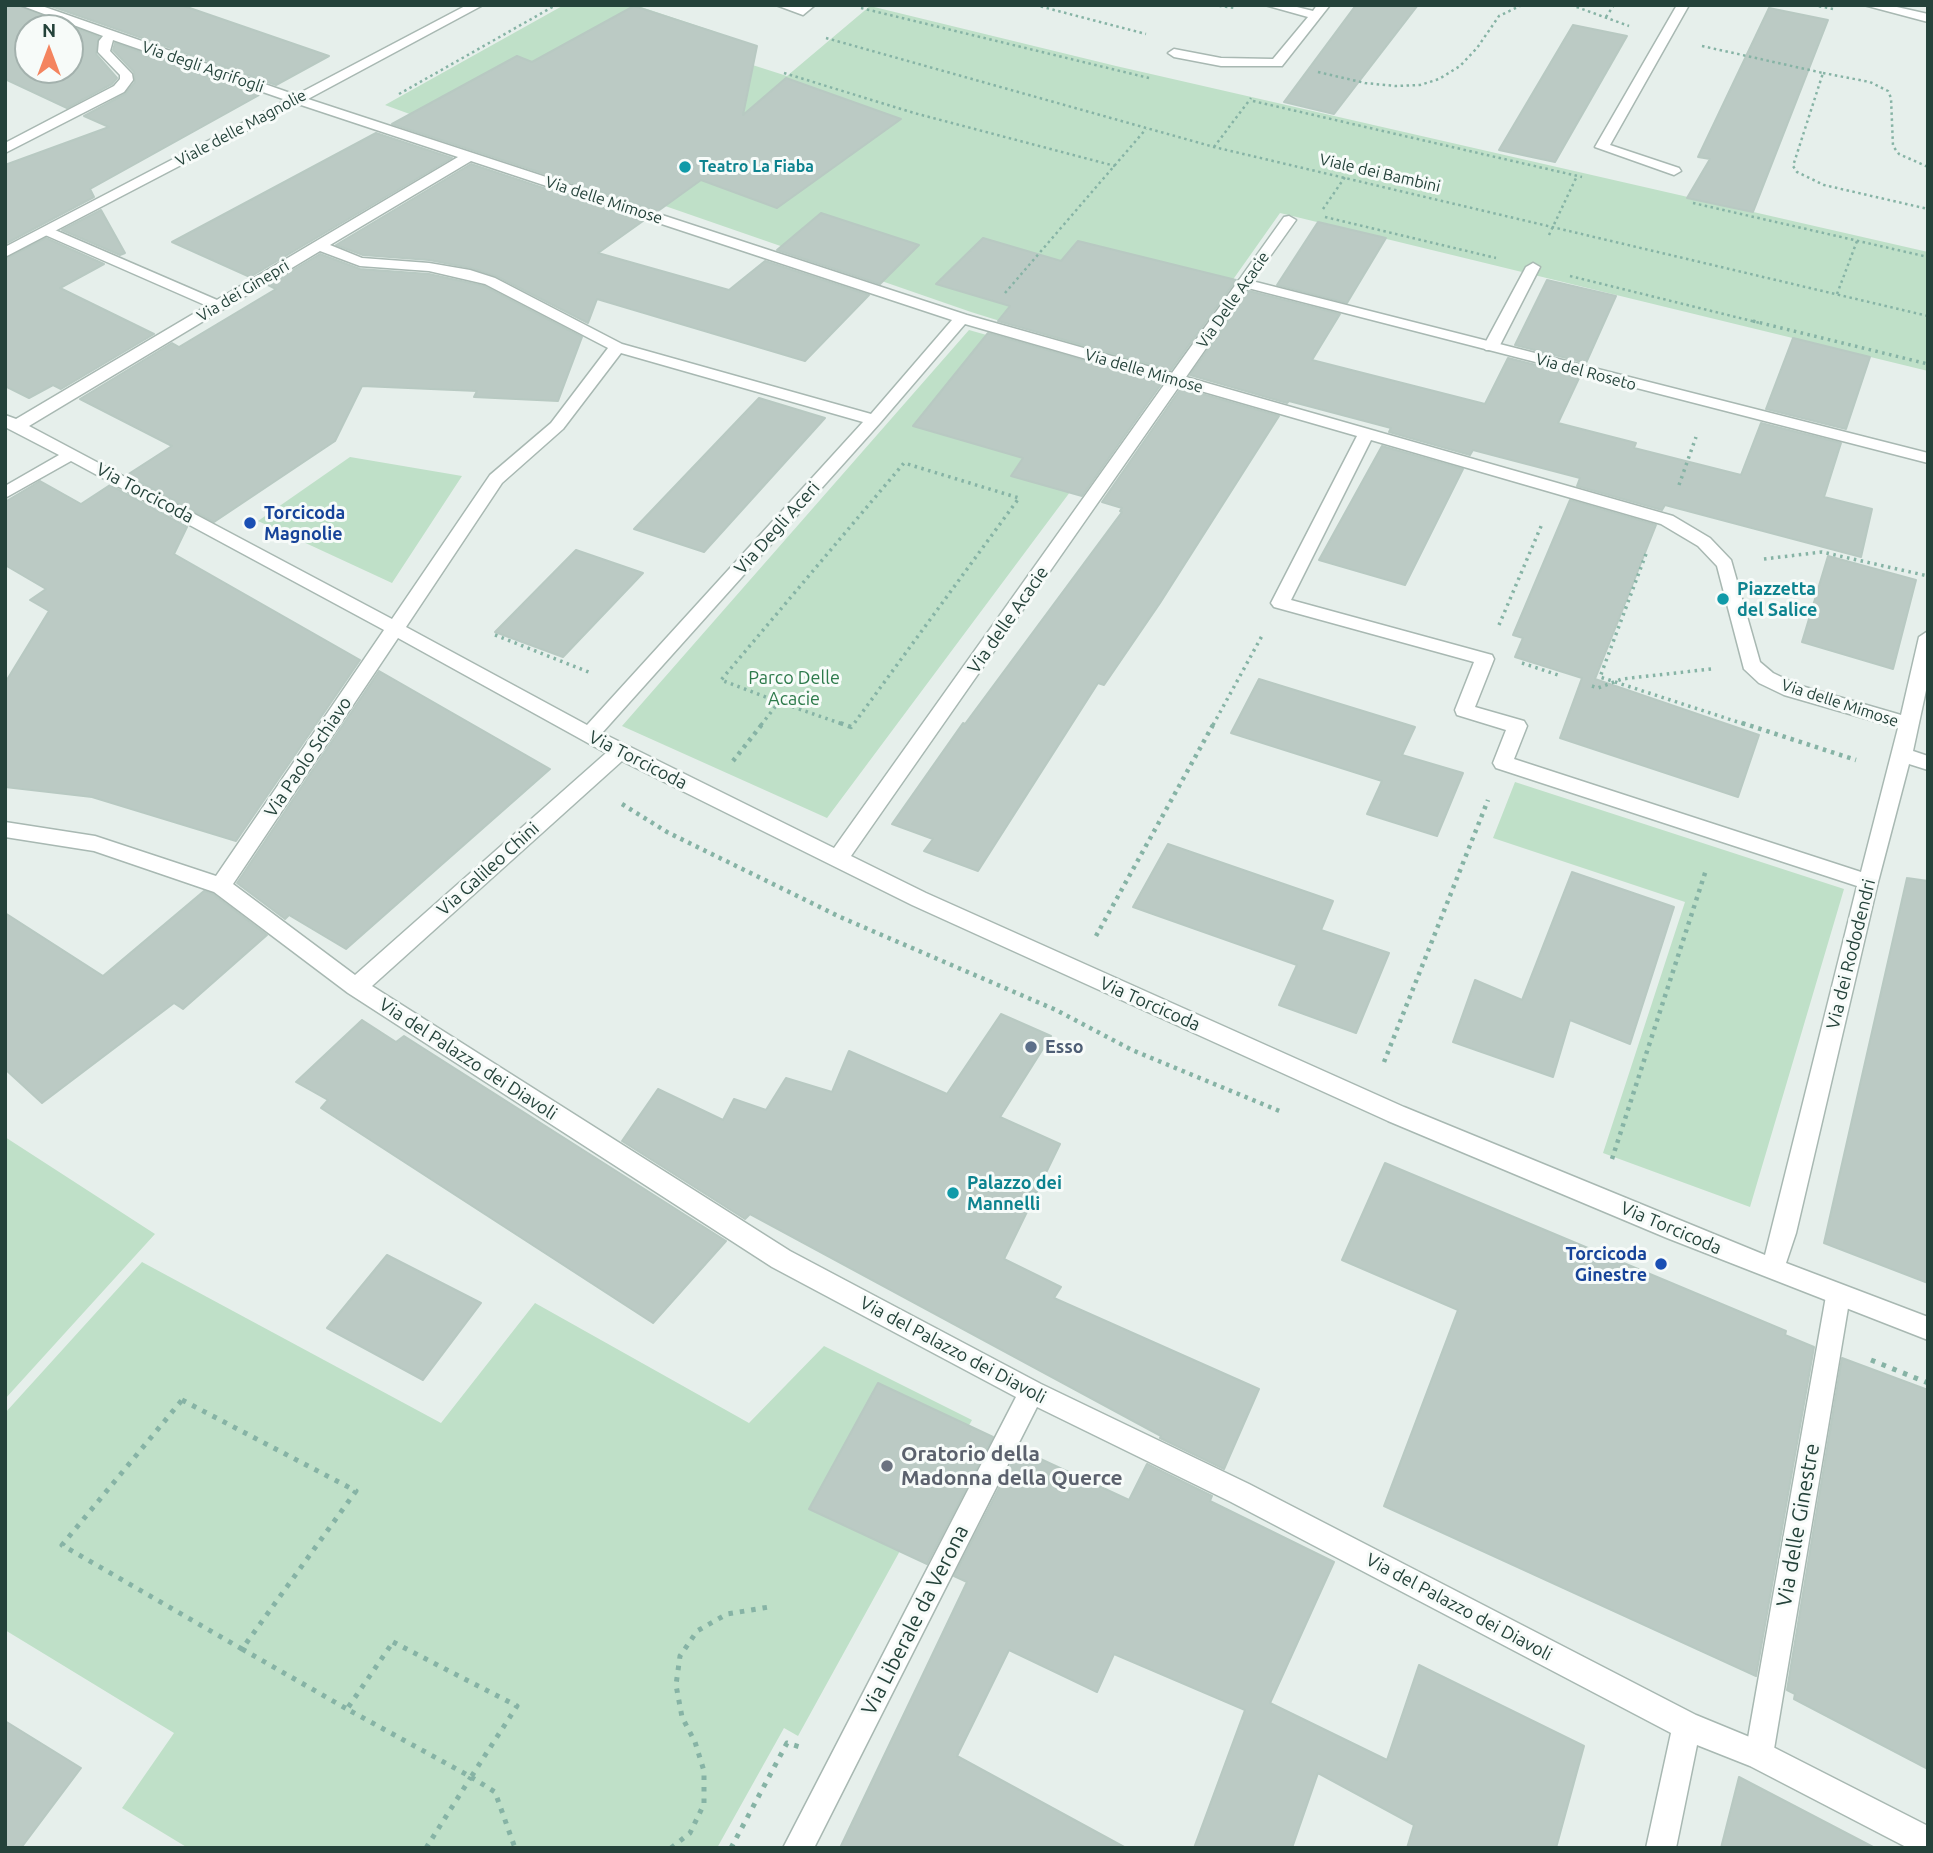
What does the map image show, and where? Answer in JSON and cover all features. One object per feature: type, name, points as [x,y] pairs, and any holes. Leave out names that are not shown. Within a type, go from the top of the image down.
[{"type":"street","name":"Via degli Agrifogli","points":[[26,5],[296,99]]},
{"type":"street","name":"Viale delle Magnolie","points":[[5,253],[477,5]]},
{"type":"street","points":[[782,5],[803,11],[809,5]]},
{"type":"street","points":[[1271,5],[1320,10]]},
{"type":"street","points":[[1674,171],[1602,147],[1683,5]]},
{"type":"street","points":[[1870,5],[1928,18]]},
{"type":"street","points":[[1174,53],[1221,62],[1277,62],[1320,10]]},
{"type":"street","name":"Via degli Agrifogli","points":[[5,149],[119,89],[127,80],[126,74],[104,52],[105,41],[110,36]]},
{"type":"street","name":"Via delle Mimose","points":[[296,99],[970,320],[1667,520],[1704,542],[1725,564]]},
{"type":"street","name":"Via dei Ginepri","points":[[11,423],[219,306],[469,156]]},
{"type":"street","name":"Via Delle Acacie","points":[[1178,381],[1289,220]]},
{"type":"street","points":[[48,231],[219,306]]},
{"type":"street","points":[[320,246],[360,262],[429,267],[490,281],[617,347],[874,420]]},
{"type":"street","points":[[1491,347],[1534,267]]},
{"type":"street","name":"Via del Roseto","points":[[1244,283],[1928,458]]},
{"type":"street","name":"Via Degli Aceri","points":[[589,734],[874,420],[970,320]]},
{"type":"street","points":[[395,628],[496,479],[557,425],[617,347]]},
{"type":"street","name":"Via delle Acacie","points":[[837,860],[1178,381]]},
{"type":"street","name":"Via Torcicoda","points":[[11,423],[395,628],[620,752],[837,860],[1076,972],[1387,1111],[1772,1270],[1928,1329]]},
{"type":"street","points":[[1366,434],[1280,603],[1485,659],[1464,710],[1517,726],[1503,764],[1868,882]]},
{"type":"street","points":[[5,493],[72,454]]},
{"type":"street","points":[[1725,564],[1751,664]]},
{"type":"street","name":"Via Paolo Schiavo","points":[[221,886],[395,628]]},
{"type":"street","name":"Via dei Rododendri","points":[[1772,1270],[1784,1233],[1928,638]]},
{"type":"street","name":"Via delle Mimose","points":[[1751,664],[1766,678],[1791,690],[1908,724]]},
{"type":"street","name":"Via Galileo Chini","points":[[356,987],[620,752]]},
{"type":"street","name":"Via delle Mimose","points":[[1899,764],[1928,763]]},
{"type":"street","name":"Via del Palazzo dei Diavoli","points":[[5,829],[95,845],[221,886],[356,987],[781,1259],[1032,1392],[1241,1493],[1687,1726],[1759,1755],[1928,1842]]},
{"type":"street","name":"Via delle Ginestre","points":[[1759,1755],[1838,1296]]},
{"type":"street","name":"Via Liberale da Verona","points":[[799,1848],[1032,1392]]},
{"type":"street","points":[[1661,1848],[1687,1726]]},
{"type":"path","points":[[1035,5],[1150,35],[1174,53]]},
{"type":"path","points":[[1213,5],[1231,9],[1238,7]]},
{"type":"path","points":[[1214,147],[1277,62],[1365,83],[1420,85],[1439,79],[1460,66],[1477,48],[1499,16],[1522,5]]},
{"type":"path","points":[[1571,5],[1663,37],[1870,82],[1888,92],[1891,98],[1893,146],[1905,158],[1928,167]]},
{"type":"path","points":[[1606,18],[1614,5]]},
{"type":"path","points":[[861,8],[1160,81]]},
{"type":"path","name":"Viale dei Bambini","points":[[830,39],[1214,147],[1928,316]]},
{"type":"path","points":[[784,73],[914,113],[1115,166]]},
{"type":"path","points":[[1823,73],[1793,166],[1797,172],[1824,185],[1928,209]]},
{"type":"path","points":[[1249,100],[1590,179]]},
{"type":"path","points":[[970,320],[1115,166],[1146,129]]},
{"type":"path","points":[[1534,267],[1577,176]]},
{"type":"path","points":[[1345,177],[1319,216],[1928,364]]},
{"type":"path","points":[[1684,201],[1928,257]]},
{"type":"path","points":[[1837,294],[1857,241]]},
{"type":"path","points":[[1667,520],[1707,402]]},
{"type":"path","points":[[904,463],[1020,498],[851,727],[779,702],[721,680],[904,463]]},
{"type":"path","points":[[1485,659],[1558,487]]},
{"type":"path","points":[[1648,547],[1600,677],[1899,764]]},
{"type":"path","points":[[1725,564],[1822,552],[1928,576]]},
{"type":"path","points":[[1076,972],[1280,603]]},
{"type":"path","points":[[493,634],[630,689]]},
{"type":"path","points":[[1592,686],[1598,688],[1622,678],[1751,664]]},
{"type":"path","points":[[706,794],[779,702]]},
{"type":"path","points":[[1380,1072],[1503,764]]},
{"type":"path","points":[[1611,1165],[1718,833]]},
{"type":"path","points":[[242,1649],[356,1491],[182,1400],[62,1545],[242,1649],[347,1709],[495,1792],[515,1848]]},
{"type":"path","points":[[671,1848],[690,1833],[704,1804],[704,1771],[695,1742],[682,1717],[676,1685],[680,1656],[697,1631],[727,1614],[769,1607]]},
{"type":"path","points":[[347,1709],[393,1642],[517,1706],[426,1848]]},
{"type":"path","points":[[731,1848],[787,1743],[808,1749]]},
{"type":"green space","points":[[564,5],[635,5],[716,32],[693,46],[787,76],[870,6],[1116,66],[1928,252],[1928,371],[1280,213],[1167,373],[971,312],[593,181],[385,105]]},
{"type":"green space","name":"Parco Delle Acacie","points":[[969,330],[1152,382],[827,818],[622,726]]},
{"type":"green space","points":[[350,457],[462,476],[392,583],[258,521]]},
{"type":"green space","points":[[1515,782],[1844,889],[1750,1207],[1603,1153],[1685,902],[1493,838]]},
{"type":"green space","points":[[5,1137],[155,1234],[5,1399]]},
{"type":"green space","points":[[142,1262],[441,1423],[535,1303],[749,1423],[824,1346],[972,1420],[798,1736],[784,1728],[717,1848],[188,1848],[122,1808],[174,1733],[5,1630],[5,1413]]},
{"type":"building","points":[[5,5],[18,5],[41,14],[14,14],[14,83],[5,79]]},
{"type":"building","points":[[48,5],[181,5],[329,56],[276,85],[84,18],[84,14],[74,14]]},
{"type":"building","points":[[1356,5],[1418,5],[1334,114],[1284,102]]},
{"type":"building","points":[[634,6],[757,46],[743,115],[786,78],[901,119],[777,208],[701,180],[658,211],[392,124],[517,56],[532,62]]},
{"type":"building","points":[[1769,8],[1828,20],[1753,212],[1687,198],[1710,159],[1698,157]]},
{"type":"building","points":[[1573,25],[1627,36],[1555,162],[1499,150]]},
{"type":"building","points":[[84,31],[99,37],[96,54],[117,78],[112,84],[67,108],[16,84],[84,84]]},
{"type":"building","points":[[115,43],[261,94],[90,189],[94,197],[5,244],[5,165],[109,127],[84,116],[125,94],[135,82],[134,72],[113,50]]},
{"type":"building","points":[[376,133],[452,158],[250,277],[172,242]]},
{"type":"building","points":[[471,164],[643,221],[598,253],[729,290],[765,261],[869,295],[805,361],[597,299],[588,323],[496,276],[471,268],[429,260],[363,255],[336,245]]},
{"type":"building","points":[[101,210],[125,253],[120,255],[62,230]]},
{"type":"building","points":[[821,213],[919,245],[880,284],[777,250]]},
{"type":"building","points":[[1318,222],[1386,238],[1347,303],[1277,285]]},
{"type":"building","points":[[46,238],[104,264],[60,288],[154,334],[61,389],[53,385],[29,398],[5,386],[5,259]]},
{"type":"building","points":[[983,238],[1061,261],[1078,241],[1236,280],[1171,370],[998,321],[1010,306],[936,284]]},
{"type":"building","points":[[320,254],[360,269],[429,274],[484,286],[582,337],[558,401],[474,397],[477,391],[362,386],[335,441],[214,522],[127,475],[172,446],[80,399],[172,343],[179,347],[276,289],[268,285]]},
{"type":"building","points":[[1547,280],[1616,296],[1586,363],[1515,345]]},
{"type":"building","points":[[1249,291],[1340,314],[1312,360],[1485,404],[1508,358],[1580,376],[1558,423],[1636,443],[1634,448],[1741,475],[1761,423],[1841,443],[1824,497],[1872,509],[1861,557],[1665,505],[1662,510],[1577,486],[1580,478],[1473,450],[1470,455],[1389,432],[1391,428],[1289,401],[1287,403],[1190,375]]},
{"type":"building","points":[[988,333],[1162,383],[1082,496],[1011,476],[1023,458],[913,426]]},
{"type":"building","points":[[1793,338],[1870,357],[1846,429],[1766,409]]},
{"type":"building","points":[[1181,388],[1279,416],[1160,603],[1104,685],[1098,683],[978,871],[924,851],[933,839],[892,824],[963,723],[965,724],[1122,512],[1122,508],[1102,502]]},
{"type":"building","points":[[759,398],[825,418],[704,552],[634,529]]},
{"type":"building","points":[[1382,446],[1463,469],[1405,585],[1319,560]]},
{"type":"building","points":[[40,481],[81,504],[110,485],[187,527],[174,554],[360,660],[236,841],[92,797],[5,787],[5,683],[49,611],[30,600],[46,589],[5,565],[5,502]]},
{"type":"building","points":[[1570,500],[1656,525],[1595,679],[1759,735],[1738,797],[1560,738],[1582,678],[1515,657],[1523,638],[1513,635]]},
{"type":"building","points":[[576,550],[643,573],[563,657],[495,632]]},
{"type":"building","points":[[1828,556],[1916,580],[1893,669],[1802,642]]},
{"type":"building","points":[[379,671],[550,769],[346,949],[289,915],[285,919],[237,883]]},
{"type":"building","points":[[1259,679],[1415,727],[1402,755],[1463,773],[1437,836],[1367,814],[1382,781],[1231,733]]},
{"type":"building","points":[[1168,844],[1333,901],[1321,930],[1389,953],[1356,1033],[1279,1005],[1297,965],[1133,907]]},
{"type":"building","points":[[1572,872],[1674,907],[1630,1044],[1570,1020],[1553,1077],[1453,1042],[1475,980],[1522,1000]]},
{"type":"building","points":[[1907,878],[1928,881],[1928,1283],[1824,1243]]},
{"type":"building","points":[[204,891],[213,894],[267,935],[183,1009],[174,1003],[42,1103],[5,1069],[5,913],[103,976]]},
{"type":"building","points":[[1001,1014],[1051,1036],[1000,1117],[1060,1144],[1004,1259],[1061,1287],[1054,1298],[1259,1389],[1224,1469],[1160,1438],[1161,1436],[750,1214],[745,1219],[622,1141],[658,1089],[723,1120],[734,1099],[766,1110],[786,1078],[832,1092],[849,1051],[947,1094]]},
{"type":"building","points":[[362,1020],[396,1042],[404,1036],[726,1241],[653,1323],[321,1108],[328,1100],[296,1082]]},
{"type":"building","points":[[1385,1163],[1786,1331],[1785,1335],[1814,1347],[1756,1676],[1384,1506],[1458,1310],[1342,1260]]},
{"type":"building","points":[[387,1255],[481,1303],[423,1380],[327,1328]]},
{"type":"building","points":[[1842,1358],[1928,1390],[1928,1769],[1794,1699],[1795,1694],[1787,1690]]},
{"type":"building","name":"Oratorio della Madonna della Querce","points":[[878,1383],[993,1437],[927,1564],[809,1509]]},
{"type":"building","points":[[1019,1449],[1129,1500],[1147,1464],[1212,1496],[1210,1501],[1334,1562],[1270,1703],[1387,1760],[1419,1665],[1584,1746],[1556,1848],[1407,1848],[1414,1825],[1318,1773],[1292,1848],[1194,1848],[1245,1710],[1114,1654],[1097,1692],[1009,1650],[957,1756],[1126,1848],[840,1848],[967,1582],[954,1576]]},
{"type":"building","points":[[5,1721],[81,1768],[21,1848],[5,1848]]},
{"type":"building","points":[[1739,1777],[1875,1848],[1721,1848]]},
{"type":"place","name":"Teatro La Fiaba","points":[[685,167]]},
{"type":"place","name":"Torcicoda Magnolie","points":[[250,523]]},
{"type":"place","name":"Piazzetta del Salice","points":[[1723,599]]},
{"type":"place","name":"Esso","points":[[1031,1047]]},
{"type":"place","name":"Palazzo dei Mannelli","points":[[953,1193]]},
{"type":"place","name":"Torcicoda Ginestre","points":[[1661,1264]]},
{"type":"place","name":"Oratorio della Madonna della Querce","points":[[887,1466]]}]
